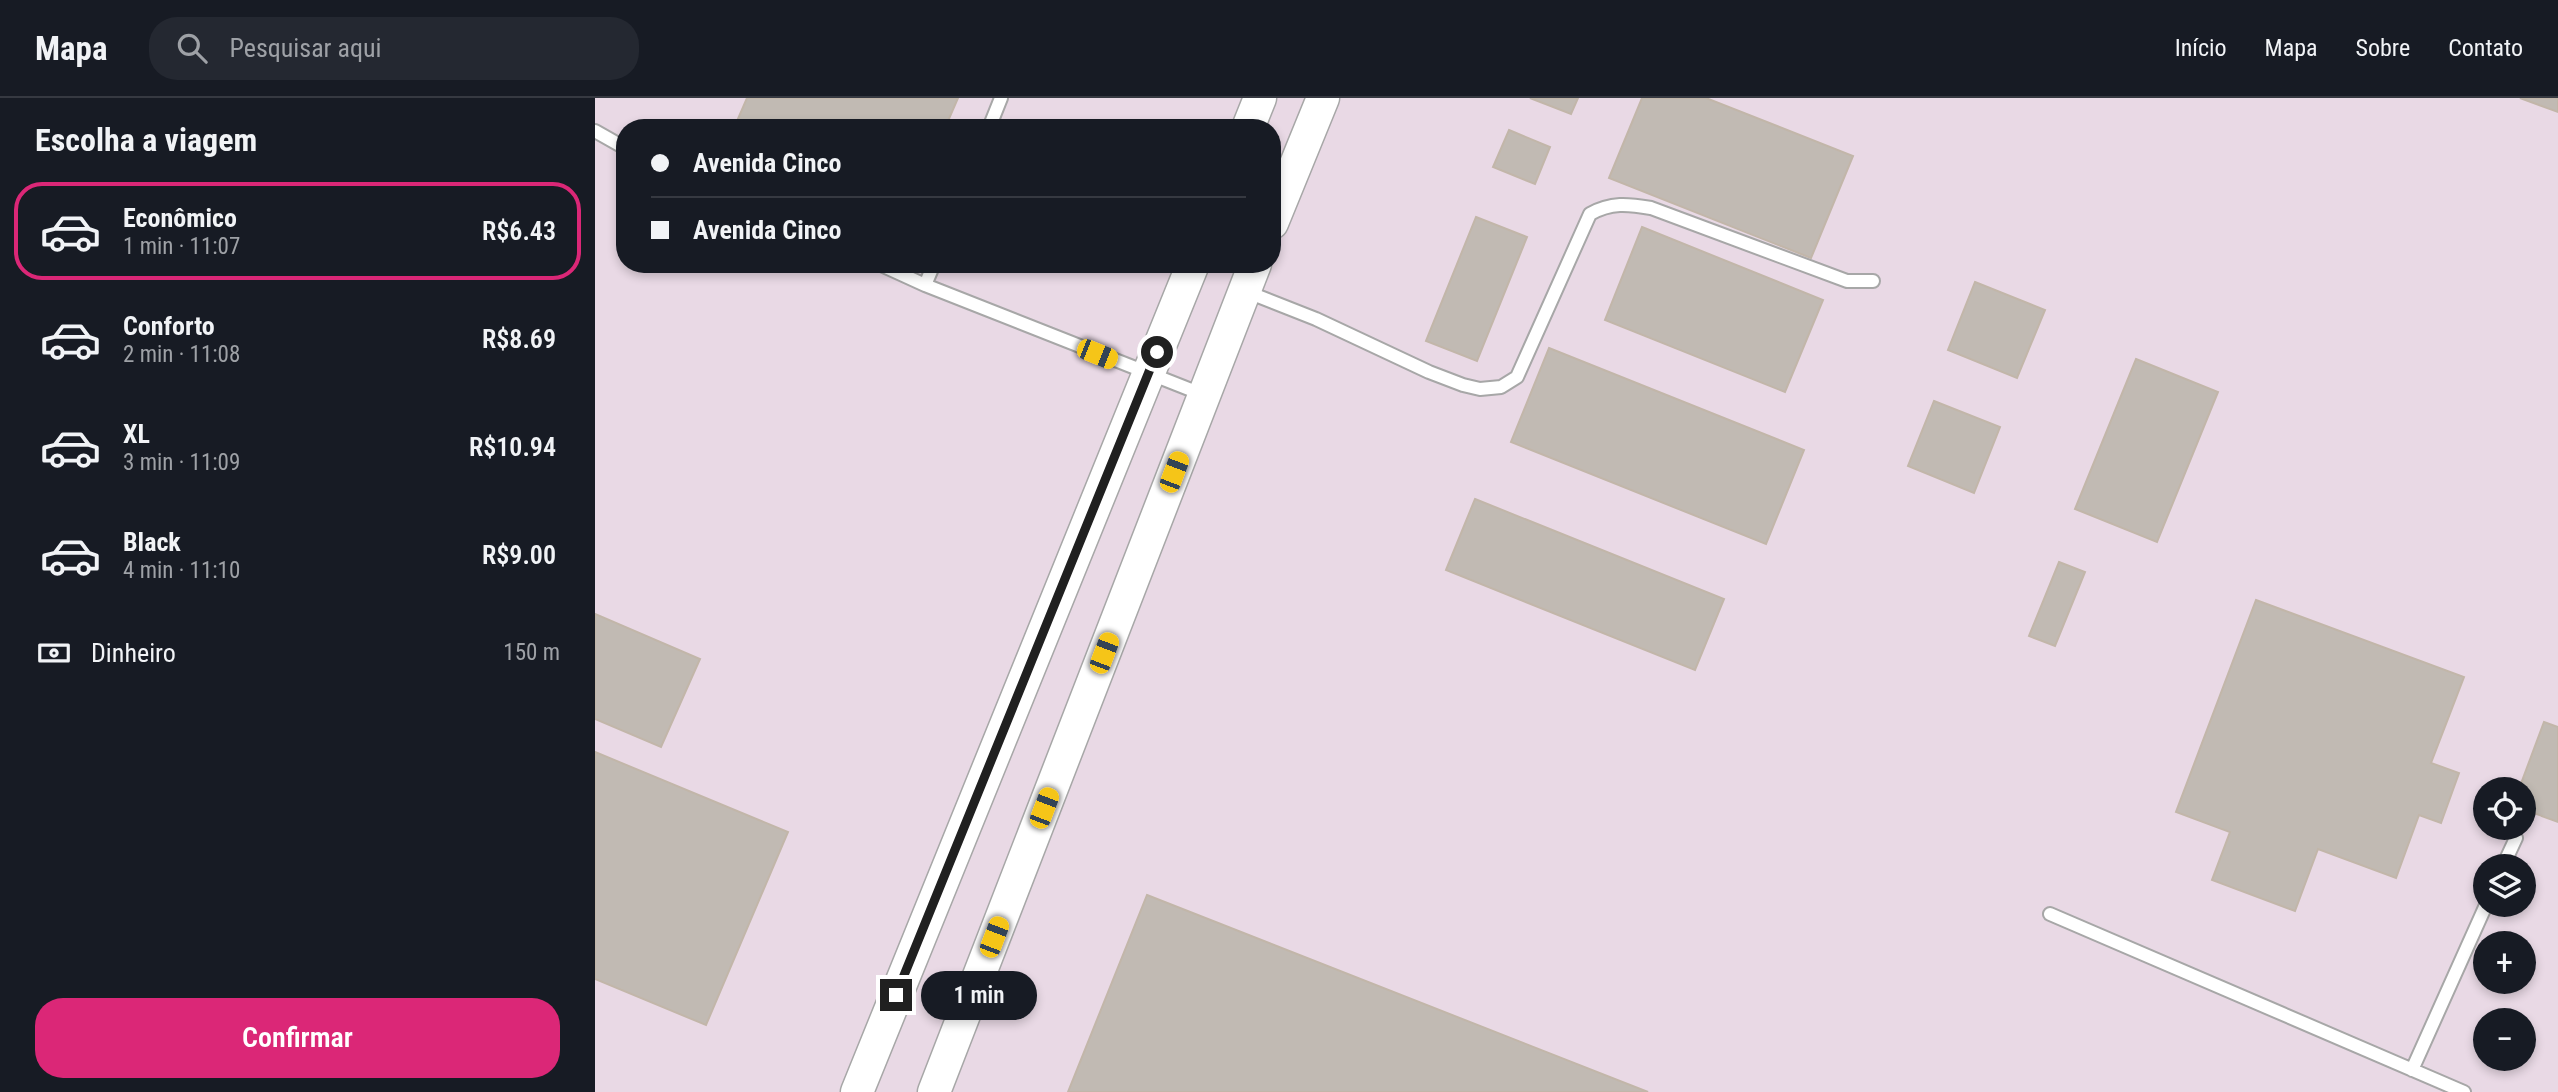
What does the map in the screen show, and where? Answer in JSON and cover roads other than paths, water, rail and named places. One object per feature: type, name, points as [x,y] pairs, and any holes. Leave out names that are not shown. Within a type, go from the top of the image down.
[{"type":"street","points":[[1252,119],[1260,98]]},
{"type":"street","points":[[1281,201],[1323,98]]},
{"type":"street","points":[[857,1092],[1189,273]]},
{"type":"street","points":[[934,1092],[1250,278]]},
{"type":"lane","points":[[993,119],[1002,98]]},
{"type":"lane","points":[[595,131],[616,143]]},
{"type":"lane","points":[[1250,278],[1316,319],[1429,373],[1481,389],[1501,387],[1517,377],[1590,214],[1601,207],[1622,203],[1651,208],[1847,281],[1873,281]]},
{"type":"lane","points":[[899,273],[1204,395]]},
{"type":"lane","points":[[925,285],[930,273]]},
{"type":"lane","points":[[2050,914],[2463,1092]]},
{"type":"lane","points":[[2412,1070],[2481,917]]}]
